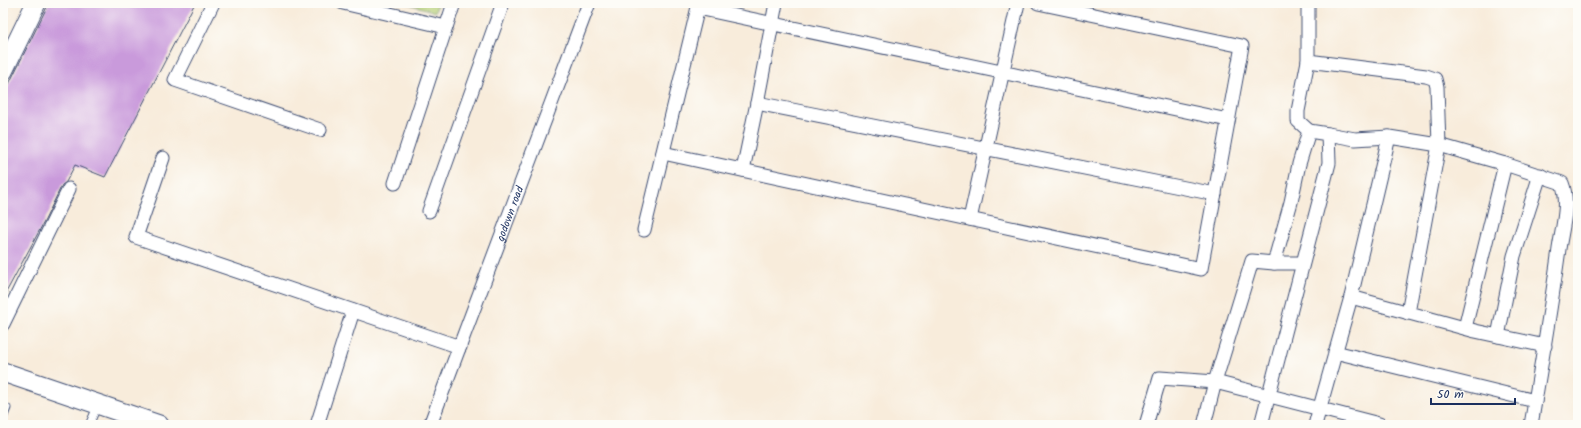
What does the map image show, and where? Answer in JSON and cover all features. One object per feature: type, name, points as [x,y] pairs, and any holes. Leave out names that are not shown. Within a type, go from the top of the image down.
[{"type":"main road","points":[[3,71],[36,3]]},
{"type":"main road","points":[[3,372],[159,425]]},
{"type":"street","points":[[213,3],[175,80],[320,130]]},
{"type":"street","points":[[343,3],[446,27]]},
{"type":"street","points":[[395,183],[454,3]]},
{"type":"street","points":[[429,211],[503,3]]},
{"type":"street","name":"godown road","points":[[430,425],[589,3]]},
{"type":"street","points":[[743,170],[776,3]]},
{"type":"street","points":[[970,219],[1018,3]]},
{"type":"street","points":[[663,153],[1201,269],[1242,46],[1038,3]]},
{"type":"street","points":[[1308,3],[1308,61],[1298,111],[1298,121],[1309,131],[1355,138],[1389,137],[1439,145],[1505,164],[1562,183],[1566,193],[1556,276],[1532,425]]},
{"type":"street","points":[[644,230],[698,5],[772,23],[1228,120]]},
{"type":"street","points":[[1308,61],[1435,78],[1437,87],[1439,145],[1408,313]]},
{"type":"street","points":[[757,103],[1215,194]]},
{"type":"street","points":[[1274,263],[1291,202],[1299,164],[1309,131]]},
{"type":"street","points":[[1261,425],[1329,163],[1328,134]]},
{"type":"street","points":[[1315,425],[1350,297],[1389,137]]},
{"type":"street","points":[[163,158],[136,237],[460,347]]},
{"type":"street","points":[[1465,328],[1505,164]]},
{"type":"street","points":[[1498,336],[1514,256],[1540,175]]},
{"type":"street","points":[[3,324],[69,189]]},
{"type":"street","points":[[1204,425],[1215,382],[1252,261],[1302,263]]},
{"type":"street","points":[[1350,297],[1465,328],[1545,346]]},
{"type":"street","points":[[317,425],[353,311]]},
{"type":"street","points":[[1335,352],[1535,401]]},
{"type":"street","points":[[1146,425],[1160,378],[1215,382],[1381,425]]},
{"type":"lane","points":[[89,425],[98,405]]},
{"type":"lane","points":[[3,418],[7,408]]},
{"type":"green space","points":[[406,3],[438,3],[435,12]]},
{"type":"building","points":[[49,3],[195,3],[105,177],[75,165],[66,182],[62,185],[3,298],[3,96]]}]
